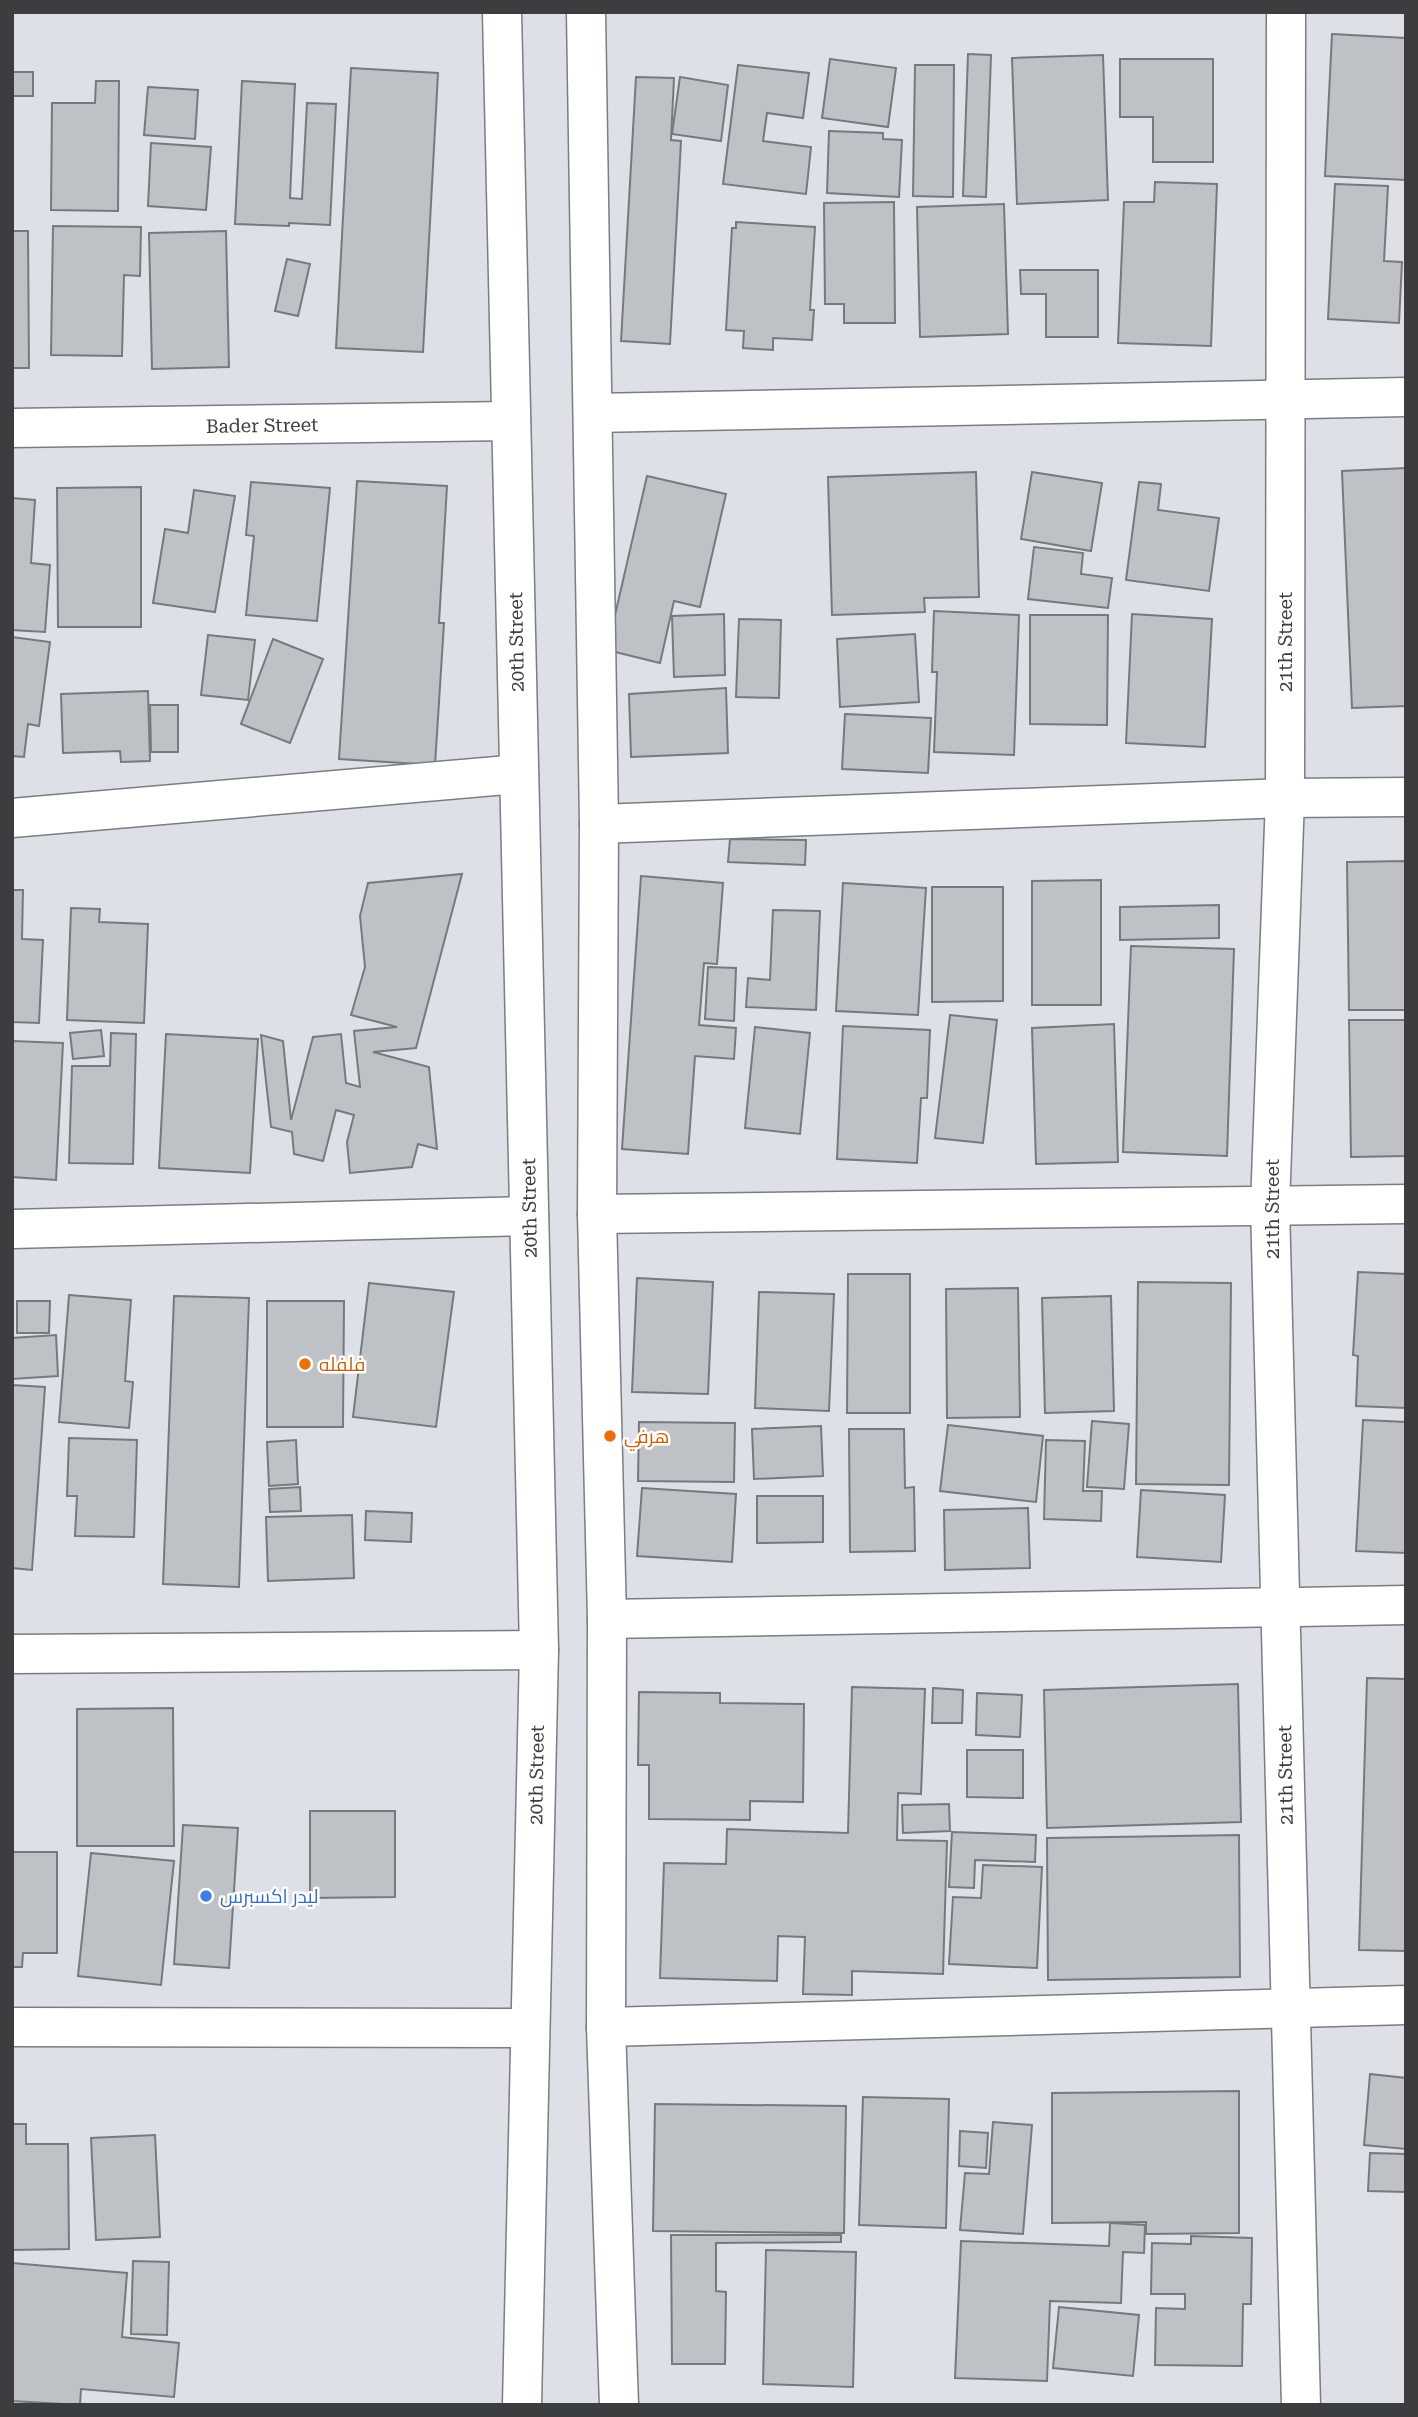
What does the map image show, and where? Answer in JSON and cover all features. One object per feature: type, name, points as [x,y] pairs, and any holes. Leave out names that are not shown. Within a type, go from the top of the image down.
[{"type":"street","name":"20th Street","points":[[502,12],[538,1650],[522,2405]]},
{"type":"street","points":[[586,12],[599,824],[597,1214],[607,1619],[606,2027],[619,2405]]},
{"type":"street","name":"21th Street","points":[[1286,12],[1285,798],[1270,1206],[1301,2405]]},
{"type":"street","points":[[593,413],[1406,397]]},
{"type":"street","name":"Bader Street","points":[[12,428],[511,421]]},
{"type":"street","points":[[12,818],[519,774]]},
{"type":"street","points":[[599,824],[1285,798],[1406,797]]},
{"type":"street","points":[[597,1214],[1406,1204]]},
{"type":"street","points":[[12,1229],[529,1216]]},
{"type":"street","points":[[607,1619],[1406,1605]]},
{"type":"street","points":[[12,1654],[538,1650]]},
{"type":"street","points":[[606,2027],[1406,2005]]},
{"type":"street","points":[[12,2026],[530,2028]]},
{"type":"building","points":[[1332,34],[1406,38],[1406,180],[1325,176]]},
{"type":"building","points":[[968,54],[991,55],[986,197],[963,196]]},
{"type":"building","points":[[1103,55],[1108,200],[1017,204],[1012,58]]},
{"type":"building","points":[[830,59],[896,68],[888,127],[822,118]]},
{"type":"building","points":[[1120,59],[1213,59],[1213,162],[1153,162],[1153,117],[1120,117]]},
{"type":"building","points":[[738,65],[809,73],[803,118],[767,113],[763,141],[811,147],[806,194],[723,184]]},
{"type":"building","points":[[915,65],[954,65],[953,197],[913,196]]},
{"type":"building","points":[[351,68],[438,73],[423,352],[336,348]]},
{"type":"building","points":[[12,72],[33,72],[33,96],[12,96]]},
{"type":"building","points":[[636,77],[674,78],[671,140],[681,141],[670,344],[621,341]]},
{"type":"building","points":[[680,77],[728,85],[721,141],[672,134]]},
{"type":"building","points":[[96,81],[119,81],[118,211],[51,210],[52,103],[95,103]]},
{"type":"building","points":[[242,81],[295,84],[290,198],[302,199],[307,103],[336,104],[330,225],[235,224]]},
{"type":"building","points":[[148,87],[198,90],[195,139],[144,135]]},
{"type":"building","points":[[829,131],[883,133],[883,139],[902,140],[899,197],[827,193]]},
{"type":"building","points":[[151,143],[211,147],[206,210],[148,206]]},
{"type":"building","points":[[1155,182],[1217,184],[1211,346],[1118,343],[1124,202],[1154,202]]},
{"type":"building","points":[[1335,184],[1388,186],[1384,261],[1402,262],[1399,323],[1328,319]]},
{"type":"building","points":[[894,202],[895,323],[844,323],[844,304],[825,304],[824,203]]},
{"type":"building","points":[[1004,204],[1008,334],[920,337],[917,207]]},
{"type":"building","points":[[736,222],[815,227],[810,310],[814,310],[812,340],[773,338],[773,350],[743,348],[744,331],[726,330],[732,228],[736,228]]},
{"type":"building","points":[[53,226],[141,227],[140,276],[124,275],[122,356],[51,355]]},
{"type":"building","points":[[12,231],[28,231],[29,368],[12,368]]},
{"type":"building","points":[[226,231],[229,367],[152,369],[149,233]]},
{"type":"building","points":[[287,259],[310,264],[298,316],[275,311]]},
{"type":"building","points":[[1020,270],[1098,270],[1098,337],[1046,337],[1046,294],[1021,294]]},
{"type":"building","points":[[1406,468],[1406,706],[1352,708],[1342,471]]},
{"type":"building","points":[[976,472],[979,597],[924,598],[925,612],[832,615],[828,477]]},
{"type":"building","points":[[1032,472],[1102,483],[1091,551],[1021,539]]},
{"type":"building","points":[[647,476],[726,494],[700,607],[674,601],[660,663],[607,650]]},
{"type":"building","points":[[357,481],[447,486],[439,623],[444,623],[435,765],[339,759]]},
{"type":"building","points":[[251,482],[330,488],[317,621],[246,615],[254,536],[246,535]]},
{"type":"building","points":[[1139,482],[1161,484],[1158,510],[1219,518],[1209,591],[1126,580]]},
{"type":"building","points":[[141,487],[141,627],[58,627],[57,488]]},
{"type":"building","points":[[194,490],[235,496],[215,612],[153,603],[165,529],[188,533]]},
{"type":"building","points":[[12,498],[35,500],[31,563],[50,565],[45,632],[12,630]]},
{"type":"building","points":[[1034,547],[1083,553],[1081,574],[1112,578],[1108,608],[1028,599]]},
{"type":"building","points":[[934,611],[1019,615],[1014,755],[934,752],[937,672],[932,672]]},
{"type":"building","points":[[724,614],[725,675],[674,677],[672,616]]},
{"type":"building","points":[[1132,614],[1212,619],[1205,747],[1126,743]]},
{"type":"building","points":[[1030,615],[1108,615],[1107,725],[1030,724]]},
{"type":"building","points":[[739,619],[781,620],[779,698],[736,697]]},
{"type":"building","points":[[915,634],[919,702],[840,707],[837,639]]},
{"type":"building","points":[[208,635],[255,640],[248,700],[201,695]]},
{"type":"building","points":[[12,637],[50,642],[39,726],[28,724],[24,757],[12,756]]},
{"type":"building","points":[[273,639],[323,659],[290,743],[241,724]]},
{"type":"building","points":[[726,688],[728,753],[631,757],[629,694]]},
{"type":"building","points":[[148,691],[150,761],[121,762],[120,751],[63,753],[61,694]]},
{"type":"building","points":[[150,705],[178,705],[178,752],[151,752]]},
{"type":"building","points":[[845,714],[931,718],[928,773],[842,769]]},
{"type":"building","points":[[730,839],[806,840],[805,865],[728,862]]},
{"type":"building","points":[[1406,861],[1406,1010],[1349,1010],[1347,862]]},
{"type":"building","points":[[462,874],[416,1048],[373,1052],[429,1067],[437,1149],[418,1144],[412,1167],[350,1173],[347,1142],[354,1115],[336,1110],[323,1161],[294,1154],[292,1132],[271,1127],[261,1035],[283,1041],[291,1120],[313,1037],[341,1034],[346,1083],[360,1087],[354,1031],[397,1027],[351,1015],[365,967],[360,916],[368,883]]},
{"type":"building","points":[[641,876],[723,883],[717,964],[704,963],[699,1025],[736,1028],[734,1059],[695,1056],[688,1154],[622,1149]]},
{"type":"building","points":[[1101,880],[1101,1005],[1032,1005],[1032,881]]},
{"type":"building","points":[[843,883],[926,888],[918,1015],[836,1011]]},
{"type":"building","points":[[932,887],[1003,887],[1003,1001],[932,1002]]},
{"type":"building","points":[[12,890],[23,890],[22,939],[43,940],[39,1023],[12,1022]]},
{"type":"building","points":[[1219,905],[1219,938],[1120,940],[1120,907]]},
{"type":"building","points":[[71,908],[100,909],[99,922],[148,924],[144,1023],[67,1020]]},
{"type":"building","points":[[773,910],[820,911],[816,1010],[746,1007],[748,978],[770,980]]},
{"type":"building","points":[[1131,946],[1234,949],[1227,1156],[1123,1152]]},
{"type":"building","points":[[708,967],[736,968],[734,1021],[705,1019]]},
{"type":"building","points":[[950,1015],[997,1020],[983,1143],[935,1138]]},
{"type":"building","points":[[1349,1020],[1406,1020],[1406,1156],[1351,1157]]},
{"type":"building","points":[[1114,1024],[1118,1162],[1036,1164],[1032,1028]]},
{"type":"building","points":[[843,1026],[930,1030],[927,1098],[921,1098],[917,1163],[837,1159]]},
{"type":"building","points":[[755,1027],[810,1033],[800,1134],[745,1128]]},
{"type":"building","points":[[101,1030],[104,1056],[73,1059],[70,1033]]},
{"type":"building","points":[[111,1033],[136,1034],[133,1164],[69,1163],[72,1066],[110,1066]]},
{"type":"building","points":[[166,1034],[258,1039],[250,1173],[159,1168]]},
{"type":"building","points":[[12,1041],[63,1043],[56,1180],[12,1177]]},
{"type":"building","points":[[1358,1272],[1406,1274],[1406,1408],[1356,1406],[1358,1356],[1353,1355]]},
{"type":"building","points":[[848,1274],[910,1274],[910,1413],[847,1413]]},
{"type":"building","points":[[637,1278],[713,1282],[708,1394],[632,1392]]},
{"type":"building","points":[[1138,1282],[1231,1283],[1229,1485],[1136,1484]]},
{"type":"building","points":[[369,1283],[454,1292],[436,1427],[353,1417]]},
{"type":"building","points":[[1018,1288],[1020,1417],[947,1418],[946,1289]]},
{"type":"building","points":[[759,1292],[834,1294],[829,1411],[755,1408]]},
{"type":"building","points":[[69,1295],[131,1300],[125,1381],[133,1382],[129,1428],[59,1422]]},
{"type":"building","points":[[174,1296],[249,1298],[239,1587],[163,1584]]},
{"type":"building","points":[[1111,1296],[1114,1411],[1045,1413],[1042,1298]]},
{"type":"building","points":[[17,1301],[50,1301],[49,1333],[17,1333]]},
{"type":"building","name":"فلفله","points":[[267,1301],[344,1301],[343,1427],[267,1427]]},
{"type":"building","points":[[56,1335],[58,1376],[12,1379],[12,1338]]},
{"type":"building","points":[[12,1385],[45,1387],[32,1570],[12,1568]]},
{"type":"building","points":[[1363,1420],[1406,1422],[1406,1553],[1356,1551]]},
{"type":"building","points":[[1092,1421],[1129,1424],[1124,1489],[1087,1487]]},
{"type":"building","points":[[639,1422],[735,1423],[734,1482],[638,1481]]},
{"type":"building","points":[[948,1425],[1043,1436],[1036,1502],[940,1491]]},
{"type":"building","points":[[821,1426],[823,1476],[754,1479],[752,1429]]},
{"type":"building","points":[[849,1429],[904,1429],[905,1488],[914,1487],[915,1551],[850,1552]]},
{"type":"building","points":[[69,1438],[137,1440],[134,1537],[75,1536],[77,1496],[67,1496]]},
{"type":"building","points":[[296,1440],[298,1484],[269,1486],[267,1442]]},
{"type":"building","points":[[1046,1440],[1085,1441],[1083,1491],[1102,1491],[1101,1521],[1044,1519]]},
{"type":"building","points":[[300,1487],[301,1511],[270,1512],[269,1489]]},
{"type":"building","points":[[642,1488],[736,1494],[732,1562],[637,1556]]},
{"type":"building","points":[[1141,1490],[1225,1495],[1221,1562],[1137,1557]]},
{"type":"building","points":[[757,1496],[823,1496],[823,1542],[757,1543]]},
{"type":"building","points":[[1028,1508],[1030,1568],[945,1570],[944,1510]]},
{"type":"building","points":[[366,1511],[412,1513],[411,1542],[365,1540]]},
{"type":"building","points":[[352,1515],[354,1578],[268,1581],[266,1517]]},
{"type":"building","points":[[1367,1678],[1406,1679],[1406,1951],[1359,1950]]},
{"type":"building","points":[[1238,1684],[1241,1822],[1047,1828],[1044,1690]]},
{"type":"building","points":[[852,1687],[925,1689],[921,1794],[898,1793],[897,1840],[947,1841],[943,1974],[852,1971],[852,1995],[803,1994],[805,1937],[778,1936],[777,1981],[660,1978],[664,1863],[726,1864],[727,1829],[848,1833]]},
{"type":"building","points":[[933,1688],[963,1690],[962,1723],[932,1723]]},
{"type":"building","points":[[639,1692],[720,1693],[720,1703],[804,1704],[803,1802],[750,1801],[750,1820],[649,1819],[649,1765],[638,1765]]},
{"type":"building","points":[[977,1693],[1022,1695],[1020,1737],[976,1735]]},
{"type":"building","points":[[173,1708],[174,1846],[77,1846],[77,1709]]},
{"type":"building","points":[[967,1750],[1023,1750],[1023,1798],[967,1797]]},
{"type":"building","points":[[949,1804],[950,1831],[903,1833],[902,1805]]},
{"type":"building","points":[[310,1811],[395,1811],[395,1897],[310,1898]]},
{"type":"building","name":"ليدر اكسبرس","points":[[183,1825],[238,1828],[229,1968],[174,1964]]},
{"type":"building","points":[[952,1832],[1036,1835],[1035,1862],[975,1860],[974,1888],[949,1887]]},
{"type":"building","points":[[1239,1835],[1240,1977],[1048,1980],[1047,1838]]},
{"type":"building","points":[[12,1852],[57,1852],[57,1953],[23,1953],[22,1967],[12,1967]]},
{"type":"building","points":[[91,1853],[174,1861],[161,1985],[78,1976]]},
{"type":"building","points":[[983,1865],[1042,1867],[1037,1968],[949,1964],[953,1897],[981,1898]]},
{"type":"building","points":[[1370,2074],[1406,2078],[1406,2149],[1364,2145]]},
{"type":"building","points":[[1239,2091],[1239,2233],[1146,2234],[1146,2222],[1052,2223],[1052,2093]]},
{"type":"building","points":[[863,2097],[949,2099],[946,2228],[859,2225]]},
{"type":"building","points":[[655,2104],[846,2106],[844,2233],[653,2231]]},
{"type":"building","points":[[993,2122],[1032,2125],[1023,2234],[960,2230],[965,2173],[989,2174]]},
{"type":"building","points":[[12,2124],[26,2124],[26,2144],[68,2144],[69,2249],[12,2250]]},
{"type":"building","points":[[960,2131],[988,2133],[986,2168],[959,2166]]},
{"type":"building","points":[[155,2135],[160,2237],[96,2240],[91,2138]]},
{"type":"building","points":[[1370,2153],[1406,2154],[1406,2192],[1368,2191]]},
{"type":"building","points":[[1110,2223],[1145,2225],[1144,2253],[1123,2252],[1121,2303],[1050,2301],[1047,2381],[955,2378],[961,2241],[1109,2246]]},
{"type":"building","points":[[671,2235],[841,2235],[841,2242],[716,2243],[716,2291],[726,2292],[725,2364],[672,2364]]},
{"type":"building","points":[[1191,2236],[1252,2238],[1251,2304],[1243,2304],[1242,2366],[1155,2365],[1156,2308],[1185,2309],[1185,2294],[1151,2294],[1152,2243],[1191,2244]]},
{"type":"building","points":[[766,2250],[856,2252],[853,2387],[763,2384]]},
{"type":"building","points":[[133,2261],[169,2262],[167,2335],[131,2334]]},
{"type":"building","points":[[12,2263],[127,2273],[122,2337],[179,2343],[174,2397],[81,2389],[80,2405],[12,2401]]},
{"type":"building","points":[[1059,2307],[1139,2315],[1133,2376],[1053,2368]]},
{"type":"place","name":"فلفله","points":[[305,1364]]},
{"type":"place","name":"هرفي","points":[[610,1436]]},
{"type":"place","name":"ليدر اكسبرس","points":[[206,1896]]}]
